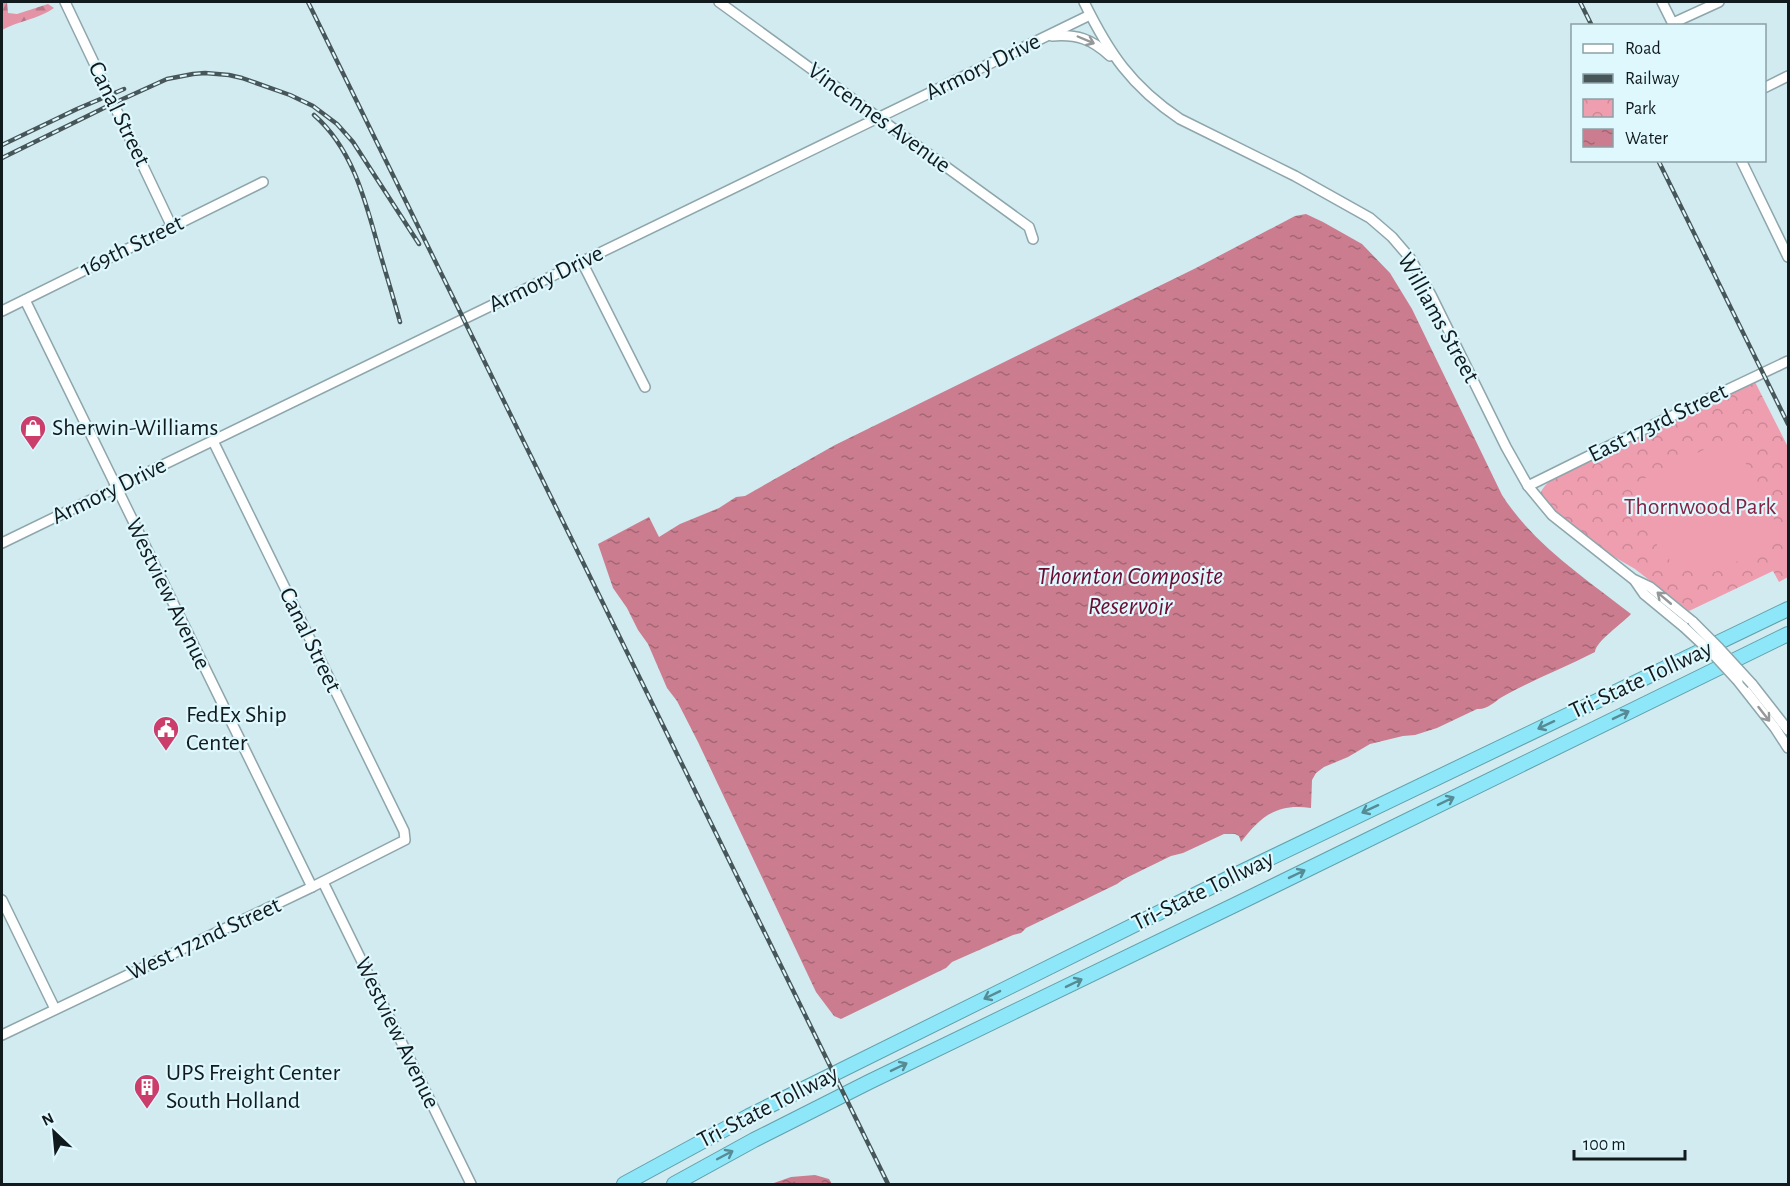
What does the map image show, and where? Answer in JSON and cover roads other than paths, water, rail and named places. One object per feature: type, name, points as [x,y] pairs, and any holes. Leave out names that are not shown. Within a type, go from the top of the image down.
[{"type":"highway","name":"Tri-State Tollway","points":[[624,1185],[749,1116],[1344,821],[1788,609]]},
{"type":"highway","name":"Tri-State Tollway","points":[[674,1185],[700,1169],[859,1087],[1788,634]]},
{"type":"highway","points":[[679,1185],[700,1169]]},
{"type":"street","name":"Canal Street","points":[[65,2],[172,226]]},
{"type":"street","name":"Vincennes Avenue","points":[[720,2],[1029,227],[1033,239]]},
{"type":"street","name":"Williams Street","points":[[1084,2],[1120,65],[1142,90],[1164,108],[1180,119],[1305,181],[1370,218],[1392,237],[1410,258],[1431,296],[1506,447],[1528,486],[1552,515],[1633,579],[1650,587],[1688,625],[1738,681],[1788,748]]},
{"type":"street","points":[[1662,2],[1673,24],[1719,2]]},
{"type":"street","name":"Armory Drive","points":[[2,543],[1090,15]]},
{"type":"street","points":[[1044,37],[1076,36],[1092,42],[1120,65]]},
{"type":"street","points":[[1766,87],[1788,76]]},
{"type":"street","points":[[1742,162],[1788,257]]},
{"type":"street","name":"169th Street","points":[[2,311],[263,182]]},
{"type":"street","points":[[582,262],[645,387]]},
{"type":"street","name":"Westview Avenue","points":[[25,300],[312,887]]},
{"type":"street","name":"East 173rd Street","points":[[1528,486],[1788,361]]},
{"type":"street","name":"Canal Street","points":[[213,441],[404,831],[405,840]]},
{"type":"street","name":"Williams Street","points":[[1688,625],[1719,648],[1752,684],[1788,730]]},
{"type":"street","name":"West 172nd Street","points":[[2,1035],[323,882],[405,840]]},
{"type":"street","name":"Westview Avenue","points":[[323,882],[471,1185]]},
{"type":"street","points":[[2,900],[55,1009]]},
{"type":"water","name":"Thornton Composite Reservoir","points":[[1306,214],[1362,244],[1390,273],[1412,309],[1502,495],[1529,530],[1561,560],[1631,614],[1604,638],[1595,652],[1513,691],[1487,707],[1415,735],[1370,744],[1324,767],[1316,773],[1312,780],[1311,808],[1289,808],[1271,813],[1263,818],[1241,842],[1239,836],[1235,834],[1224,834],[1183,853],[1171,856],[1026,928],[1021,933],[952,962],[946,968],[841,1019],[834,1016],[816,992],[698,742],[677,701],[667,688],[648,644],[613,588],[598,544],[649,517],[659,537],[680,524],[719,508],[736,497],[745,496],[835,445],[1196,268],[1295,216]]},
{"type":"water","points":[[815,1175],[829,1179],[832,1184],[771,1184],[791,1177]]},
{"type":"railway","points":[[308,2],[888,1184]]},
{"type":"railway","points":[[1580,2],[1591,24]]},
{"type":"railway","points":[[2,158],[167,79],[205,73],[229,75],[290,95],[313,106],[337,124],[353,142],[419,244]]},
{"type":"railway","points":[[2,145],[124,89]]},
{"type":"railway","points":[[314,115],[338,143],[355,175],[368,210],[400,322]]},
{"type":"railway","points":[[1659,162],[1788,424]]},
{"type":"place","name":"Sherwin-Williams","points":[[33,451]]},
{"type":"place","name":"FedEx Ship Center","points":[[166,752]]},
{"type":"place","name":"UPS Freight Center South Holland","points":[[147,1110]]},
{"type":"park label","name":"Thornwood Park","points":[[1700,507]]}]
